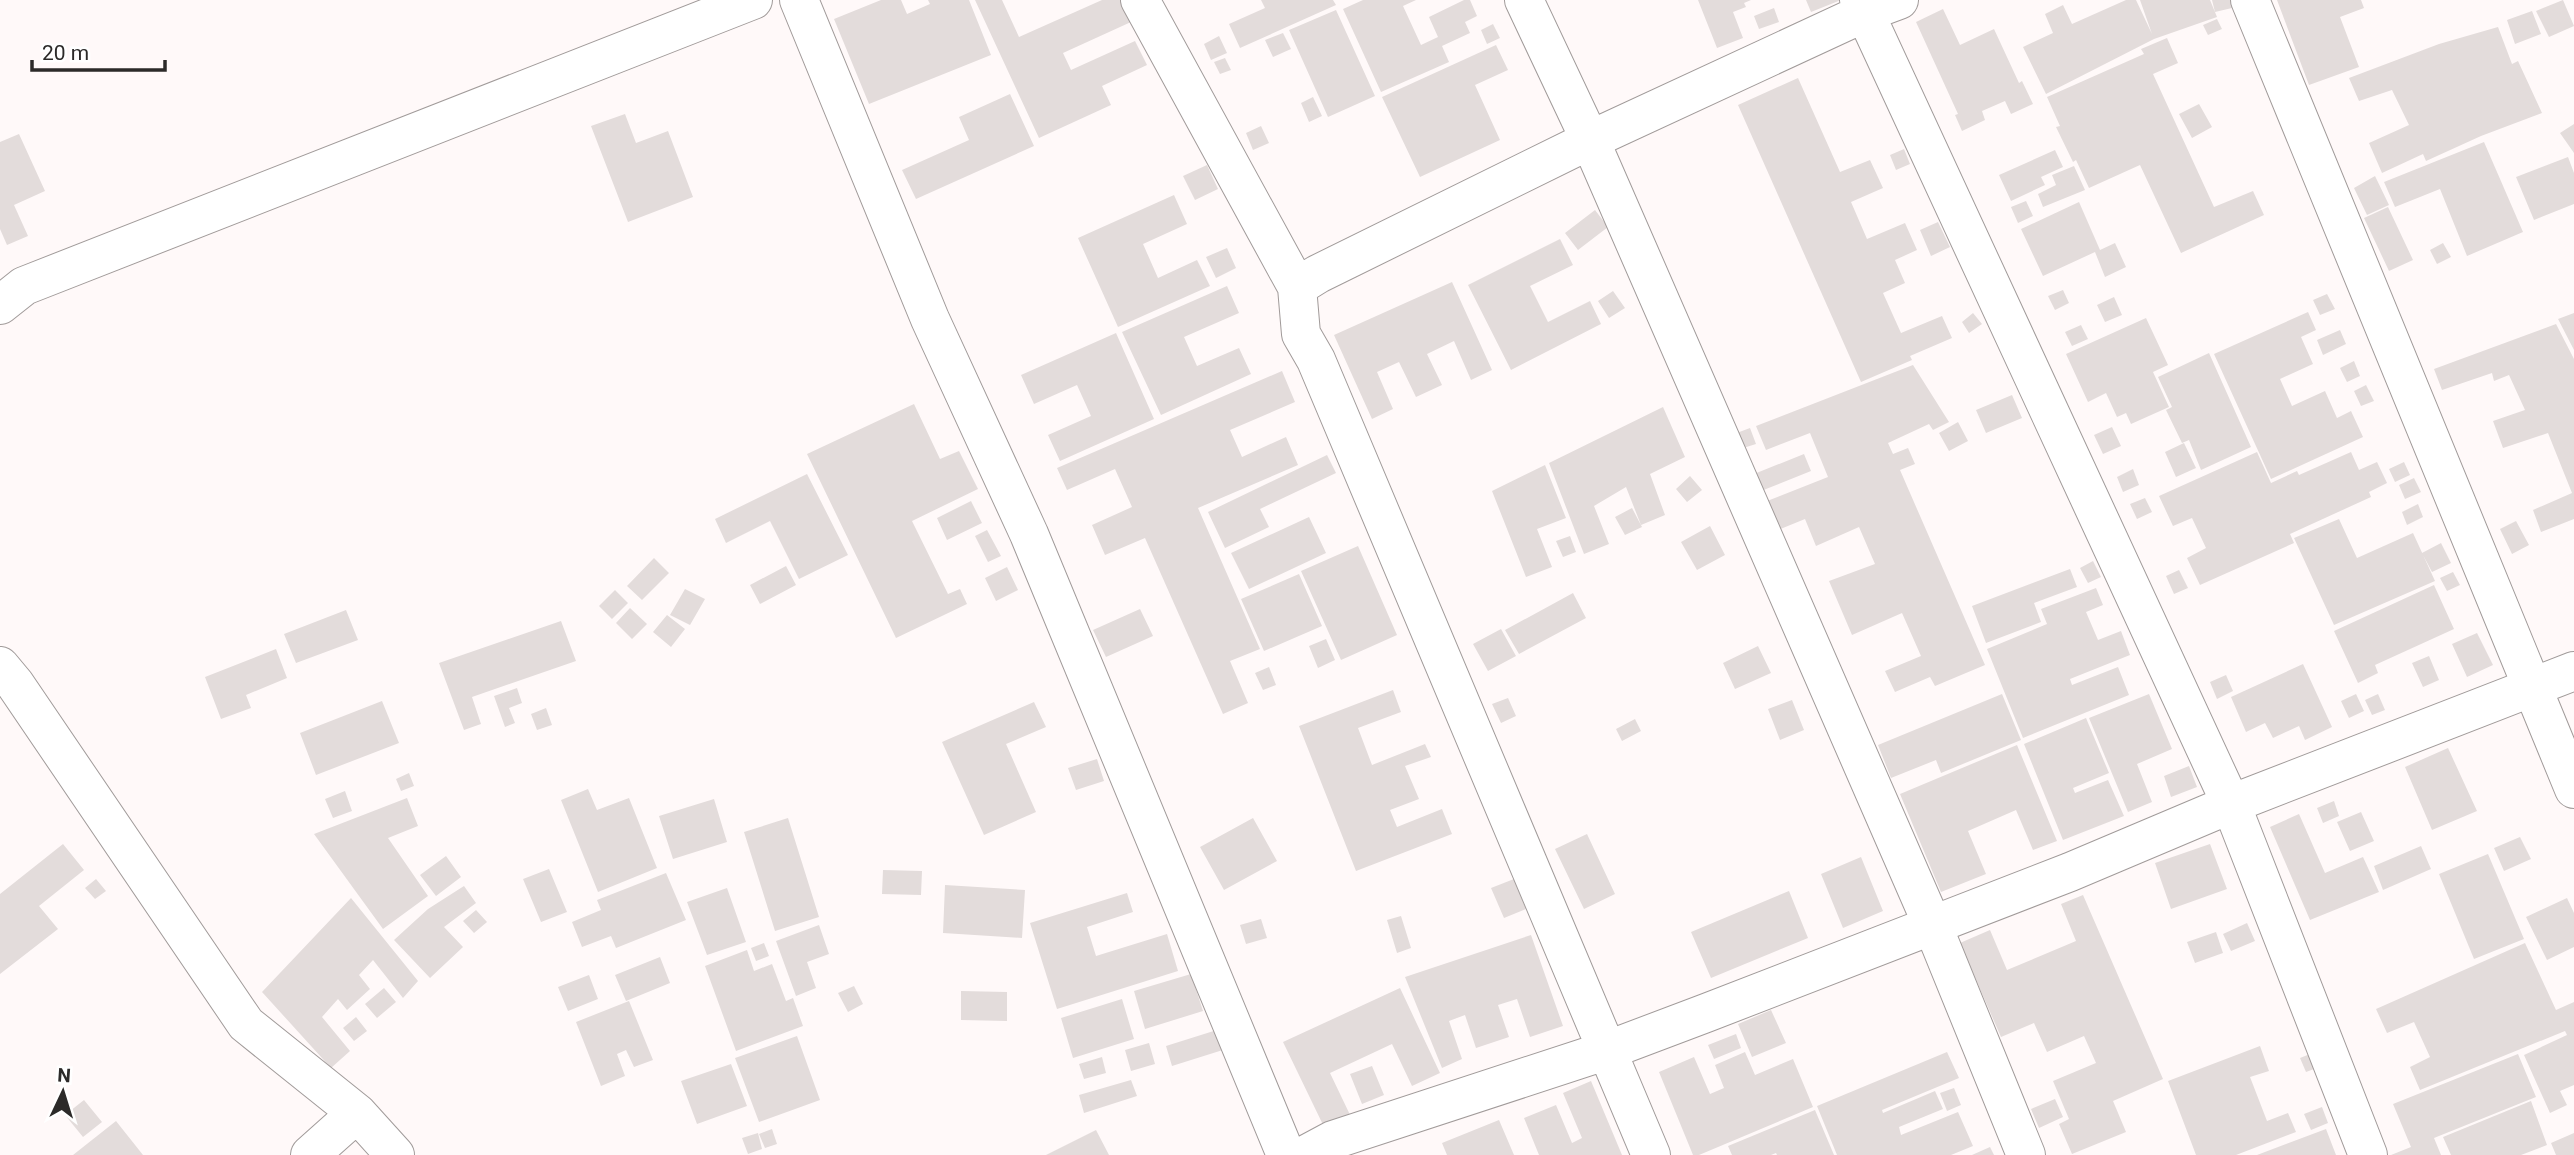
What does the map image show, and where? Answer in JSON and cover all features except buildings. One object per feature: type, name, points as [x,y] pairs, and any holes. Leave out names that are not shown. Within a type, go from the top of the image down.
[{"type":"street","points":[[0,304],[24,286],[753,0]]},
{"type":"street","points":[[799,0],[930,319],[1034,547],[1286,1155]]},
{"type":"street","points":[[1140,0],[1297,288],[1301,334],[1316,360],[1651,1155]]},
{"type":"street","points":[[1524,0],[1590,140],[1932,924],[2026,1155]]},
{"type":"street","points":[[2250,0],[2574,789]]},
{"type":"street","points":[[1297,288],[1318,274],[1590,140],[1874,4],[2231,804],[2368,1155]]},
{"type":"street","points":[[0,666],[15,684],[246,1024],[357,1113],[395,1155]]},
{"type":"street","points":[[1305,1155],[1333,1140],[1608,1050],[2070,873],[2231,804],[2574,671]]},
{"type":"street","points":[[310,1155],[357,1113]]}]
